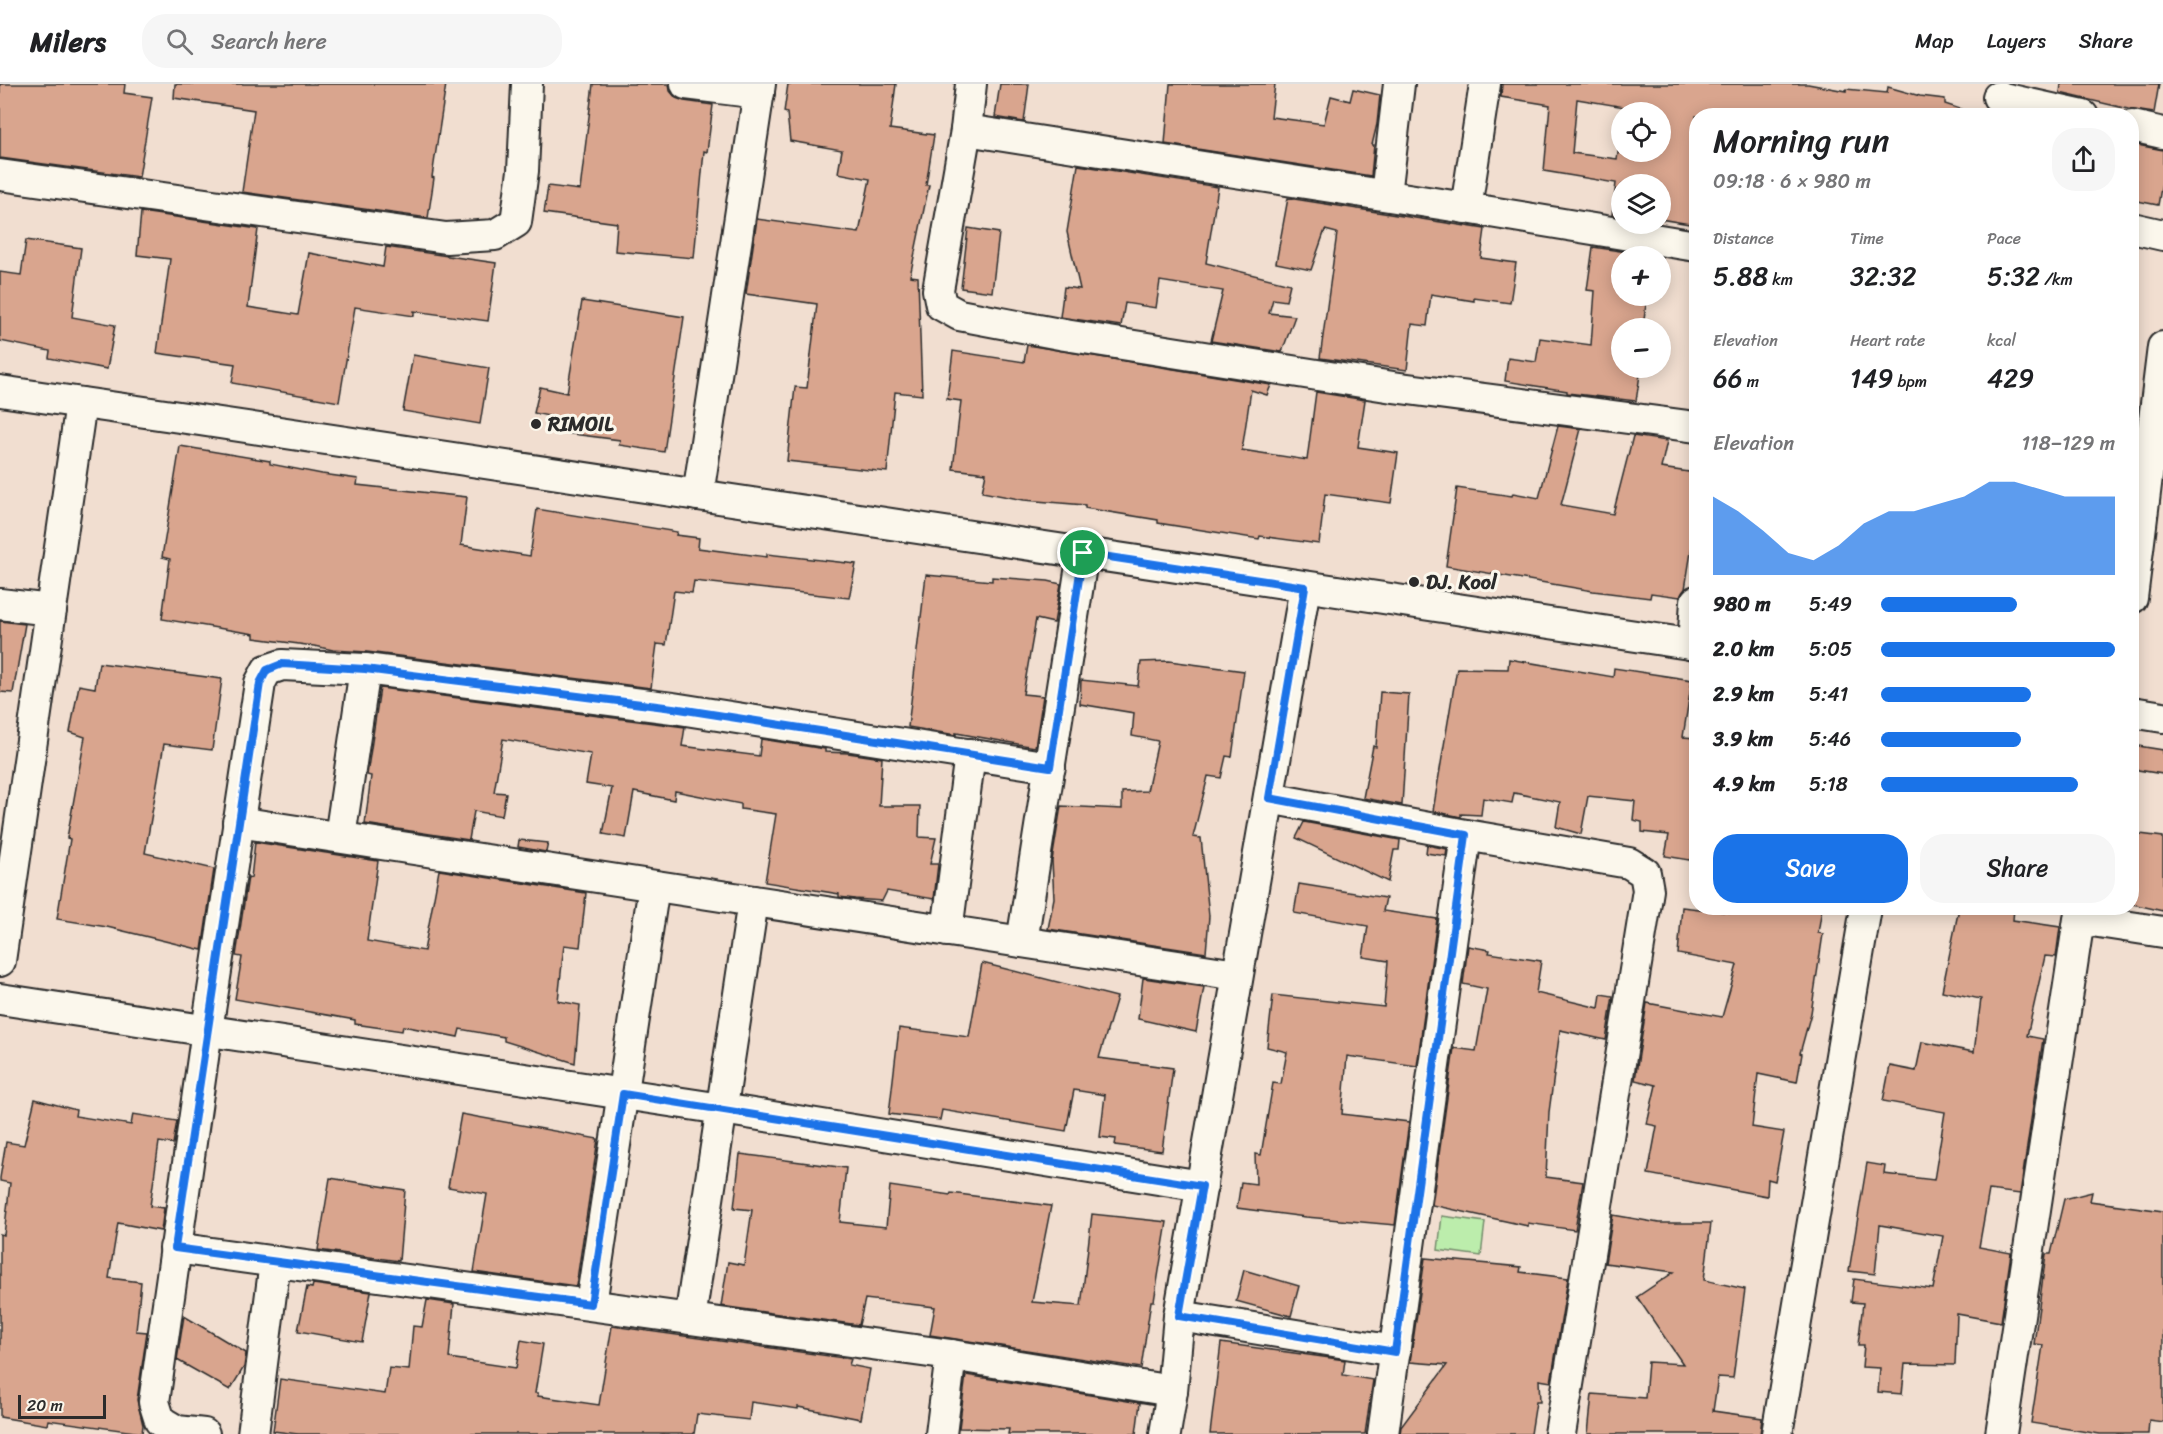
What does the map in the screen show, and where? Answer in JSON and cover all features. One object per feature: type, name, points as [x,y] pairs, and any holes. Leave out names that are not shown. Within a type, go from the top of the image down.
[{"type":"street","points":[[0,175],[446,238],[495,234],[516,222],[523,171],[527,84]]},
{"type":"street","points":[[686,84],[759,88],[698,495]]},
{"type":"street","points":[[971,84],[966,130],[938,290],[941,305],[959,315],[1065,335],[1393,387],[1689,426]]},
{"type":"street","points":[[1386,195],[1399,84]]},
{"type":"street","points":[[1466,208],[1485,84]]},
{"type":"street","points":[[1997,99],[2043,108]]},
{"type":"street","points":[[2139,128],[2163,133]]},
{"type":"street","points":[[966,130],[1689,245]]},
{"type":"street","points":[[2139,230],[2163,235]]},
{"type":"street","points":[[2139,566],[2155,494],[2163,347]]},
{"type":"street","points":[[0,391],[1689,644]]},
{"type":"street","points":[[0,962],[81,403]]},
{"type":"street","points":[[1022,942],[1083,553]]},
{"type":"street","points":[[1165,1434],[1172,1391],[1179,1316],[1305,587]]},
{"type":"street","points":[[0,604],[51,610]]},
{"type":"street","points":[[204,1434],[177,1431],[160,1421],[154,1402],[238,822],[260,683],[267,670],[282,664],[365,669],[673,708],[1050,767]]},
{"type":"street","points":[[340,837],[365,669]]},
{"type":"street","points":[[2139,713],[2163,717]]},
{"type":"street","points":[[947,931],[970,754]]},
{"type":"street","points":[[1269,798],[1629,863],[1645,873],[1648,890],[1560,1434]]},
{"type":"street","points":[[238,822],[1237,975]]},
{"type":"street","points":[[1383,1434],[1466,835]]},
{"type":"street","points":[[591,1304],[654,885]]},
{"type":"street","points":[[690,1319],[753,901]]},
{"type":"street","points":[[1777,1434],[1865,915]]},
{"type":"street","points":[[2001,1434],[2079,919],[2163,932]]},
{"type":"street","points":[[0,999],[722,1109],[1202,1186]]},
{"type":"street","points":[[175,1248],[951,1355],[1172,1391]]},
{"type":"street","points":[[253,1434],[275,1262]]},
{"type":"street","points":[[1179,1316],[1395,1352]]},
{"type":"street","points":[[941,1434],[951,1355]]},
{"type":"green space","points":[[1442,1216],[1485,1222],[1481,1256],[1438,1250]]},
{"type":"building","points":[[0,84],[125,84],[124,93],[152,97],[139,177],[0,158]]},
{"type":"building","points":[[175,84],[446,84],[428,218],[242,192],[254,110],[174,98]]},
{"type":"building","points":[[593,84],[669,84],[670,91],[676,98],[713,105],[707,152],[704,151],[694,258],[615,251],[617,223],[544,213],[548,186],[580,190]]},
{"type":"building","points":[[788,84],[896,84],[890,129],[934,135],[926,185],[929,185],[910,276],[918,277],[922,395],[895,392],[887,472],[787,461],[795,387],[807,388],[817,304],[746,294],[757,219],[859,233],[870,179],[838,173],[842,150],[790,141],[787,113],[784,112]]},
{"type":"building","points":[[1000,84],[1029,84],[1024,122],[995,117]]},
{"type":"building","points":[[1170,84],[1275,84],[1271,117],[1324,124],[1331,96],[1350,101],[1353,89],[1380,95],[1372,145],[1374,145],[1371,176],[1165,144]]},
{"type":"building","points":[[1502,84],[1808,84],[1846,91],[1846,89],[1887,93],[1888,87],[1920,96],[1945,99],[1945,104],[1957,108],[1689,108],[1689,224],[1671,221],[1671,174],[1611,174],[1611,182],[1544,171],[1550,105],[1501,97]]},
{"type":"building","points":[[2061,84],[2159,84],[2154,113],[2060,93]]},
{"type":"building","points":[[2139,145],[2163,150],[2163,177],[2158,205],[2139,201]]},
{"type":"building","points":[[1078,165],[1218,187],[1206,263],[1290,284],[1286,301],[1273,299],[1269,313],[1295,316],[1282,352],[1211,341],[1223,291],[1160,281],[1156,308],[1125,303],[1121,326],[1060,317],[1064,287],[1080,289],[1067,232]]},
{"type":"building","points":[[1288,198],[1485,229],[1481,258],[1516,263],[1510,303],[1474,298],[1474,301],[1431,294],[1427,326],[1412,324],[1407,370],[1320,358],[1337,233],[1325,230],[1311,270],[1276,263]]},
{"type":"building","points":[[141,212],[258,229],[248,307],[298,315],[309,253],[383,267],[386,247],[496,263],[488,321],[414,311],[414,316],[355,307],[339,402],[232,383],[235,364],[157,353],[170,259],[137,255]]},
{"type":"building","points":[[968,228],[999,233],[992,292],[961,288]]},
{"type":"building","points":[[26,240],[81,248],[72,317],[115,325],[107,369],[49,358],[50,351],[0,341],[0,272],[21,275]]},
{"type":"building","points":[[1593,247],[1611,250],[1611,306],[1646,306],[1644,318],[1611,318],[1611,378],[1639,378],[1636,401],[1567,393],[1567,391],[1505,381],[1508,358],[1536,362],[1540,338],[1591,345],[1595,291],[1587,290]]},
{"type":"building","points":[[582,301],[684,317],[664,452],[619,445],[620,440],[557,432],[558,418],[534,413],[540,387],[567,393]]},
{"type":"building","points":[[1027,345],[1271,385],[1267,395],[1251,390],[1242,450],[1307,460],[1316,392],[1365,400],[1358,447],[1398,453],[1391,503],[1325,494],[1319,544],[1260,536],[1259,539],[1158,523],[1158,520],[1085,508],[1085,505],[1024,500],[982,492],[986,473],[953,469],[961,401],[947,399],[953,351],[1024,362]]},
{"type":"building","points":[[413,355],[489,368],[480,424],[403,411]]},
{"type":"building","points":[[1558,426],[1581,429],[1561,505],[1613,514],[1633,436],[1667,441],[1661,468],[1689,472],[1689,564],[1685,589],[1680,597],[1651,593],[1650,598],[1593,591],[1446,566],[1457,488],[1512,496],[1513,493],[1539,498]]},
{"type":"building","points":[[180,446],[358,479],[357,485],[467,497],[461,545],[530,556],[537,509],[677,532],[676,535],[699,538],[698,548],[767,557],[767,554],[856,564],[849,598],[694,581],[692,593],[674,591],[666,645],[657,644],[651,688],[367,652],[333,650],[254,638],[254,634],[162,619],[170,559],[162,557]]},
{"type":"building","points":[[926,575],[992,581],[992,577],[1061,584],[1054,623],[1036,619],[1023,694],[1043,696],[1035,747],[908,727]]},
{"type":"building","points":[[0,621],[25,624],[13,693],[0,692]]},
{"type":"building","points":[[1509,659],[1613,677],[1614,668],[1689,680],[1689,699],[1683,737],[1689,737],[1689,860],[1665,856],[1669,835],[1642,832],[1642,822],[1633,820],[1635,801],[1588,796],[1581,834],[1556,827],[1560,802],[1514,793],[1512,803],[1483,798],[1481,815],[1461,814],[1461,817],[1433,811],[1457,668],[1508,669]]},
{"type":"building","points":[[1169,661],[1244,671],[1232,757],[1226,756],[1221,778],[1208,776],[1193,837],[1201,838],[1209,916],[1206,953],[1048,929],[1054,898],[1052,861],[1061,806],[1122,809],[1122,792],[1147,791],[1158,741],[1132,736],[1134,713],[1080,704],[1081,680],[1138,686],[1141,662]]},
{"type":"building","points":[[99,663],[222,679],[212,750],[164,744],[145,853],[214,869],[202,950],[107,927],[57,919],[70,839],[67,838],[85,737],[70,732],[79,685],[95,688]]},
{"type":"building","points":[[380,688],[685,727],[682,746],[759,756],[761,739],[825,749],[825,752],[882,758],[879,806],[920,806],[919,837],[936,838],[930,864],[938,864],[934,899],[887,891],[882,901],[855,899],[839,897],[839,894],[765,882],[776,814],[741,809],[741,804],[675,791],[674,800],[634,792],[626,838],[603,834],[612,788],[586,784],[591,754],[503,739],[494,792],[506,793],[502,816],[474,811],[469,840],[365,824],[371,776],[367,775]]},
{"type":"building","points":[[1380,692],[1409,694],[1402,805],[1363,798],[1373,746],[1376,747]]},
{"type":"building","points":[[2139,746],[2163,750],[2163,774],[2139,770]]},
{"type":"building","points":[[1304,822],[1400,840],[1399,850],[1394,850],[1388,882],[1296,838]]},
{"type":"building","points":[[2139,834],[2163,837],[2163,911],[2139,906]]},
{"type":"building","points":[[519,840],[548,843],[546,852],[518,847]]},
{"type":"building","points":[[255,842],[378,861],[367,941],[424,951],[439,870],[586,893],[580,947],[564,945],[558,1001],[580,1005],[575,1063],[504,1041],[504,1037],[460,1029],[458,1037],[403,1026],[402,1031],[355,1024],[355,1020],[235,999],[242,957],[236,956],[248,877],[251,878]]},
{"type":"building","points":[[1427,845],[1447,849],[1446,856],[1426,853]]},
{"type":"building","points":[[1299,884],[1386,898],[1383,911],[1437,919],[1417,1066],[1347,1056],[1342,1114],[1409,1122],[1395,1225],[1237,1208],[1241,1182],[1256,1184],[1255,1154],[1261,1155],[1273,1083],[1281,1084],[1287,1052],[1267,1047],[1273,995],[1384,1007],[1388,961],[1363,957],[1368,926],[1294,913]]},
{"type":"building","points":[[1682,907],[1689,908],[1689,915],[1821,915],[1818,933],[1823,934],[1811,1013],[1800,1053],[1802,1054],[1797,1082],[1758,1074],[1752,1127],[1784,1132],[1775,1181],[1768,1179],[1767,1196],[1648,1174],[1657,1126],[1647,1124],[1656,1085],[1635,1080],[1647,1003],[1722,1017],[1737,965],[1678,954]]},
{"type":"building","points":[[1958,915],[2013,915],[2013,920],[2060,927],[2056,957],[2045,956],[2027,1036],[2043,1039],[2020,1194],[1989,1190],[1979,1247],[2011,1253],[2001,1322],[1957,1314],[1955,1365],[1905,1364],[1902,1394],[1878,1392],[1880,1368],[1862,1367],[1864,1345],[1858,1345],[1863,1303],[1851,1302],[1854,1279],[1933,1289],[1943,1236],[1880,1225],[1875,1274],[1849,1271],[1867,1163],[1885,1166],[1884,1174],[1934,1180],[1945,1112],[1883,1101],[1890,1066],[1916,1071],[1922,1042],[1974,1052],[1981,999],[1942,991]]},
{"type":"building","points":[[1468,946],[1490,950],[1489,953],[1541,961],[1536,993],[1599,1008],[1601,994],[1613,996],[1606,1040],[1560,1030],[1549,1112],[1546,1177],[1583,1182],[1575,1230],[1528,1223],[1528,1226],[1432,1205],[1454,1048],[1476,1051],[1487,989],[1463,984]]},
{"type":"building","points":[[982,963],[1117,997],[1099,1058],[1173,1068],[1162,1151],[1115,1145],[1116,1139],[1100,1137],[1105,1095],[1074,1090],[1066,1131],[942,1110],[940,1120],[889,1114],[899,1028],[969,1037]]},
{"type":"building","points":[[1143,978],[1204,987],[1196,1032],[1138,1019]]},
{"type":"building","points":[[35,1099],[76,1110],[75,1116],[131,1125],[133,1114],[177,1121],[173,1144],[159,1142],[150,1206],[164,1208],[161,1231],[118,1223],[109,1278],[141,1282],[136,1331],[147,1332],[137,1400],[143,1425],[142,1433],[48,1420],[47,1425],[0,1417],[0,1234],[4,1235],[10,1183],[0,1181],[0,1178],[6,1142],[24,1145]]},
{"type":"building","points":[[461,1114],[598,1139],[576,1286],[474,1272],[487,1194],[448,1187]]},
{"type":"building","points":[[740,1154],[846,1168],[840,1222],[886,1227],[890,1186],[1051,1206],[1032,1302],[1081,1306],[1092,1214],[1167,1222],[1154,1301],[1151,1301],[1141,1368],[930,1335],[935,1307],[865,1299],[859,1325],[721,1306],[728,1262],[744,1265],[752,1210],[734,1208]]},
{"type":"building","points":[[330,1178],[405,1190],[399,1261],[318,1250]]},
{"type":"building","points":[[2092,1192],[2090,1201],[2163,1211],[2163,1422],[2149,1420],[2148,1434],[2100,1434],[2031,1423],[2043,1345],[2034,1344],[2046,1254],[2051,1254],[2064,1199]]},
{"type":"building","points":[[1613,1215],[1659,1223],[1711,1223],[1704,1280],[1745,1289],[1733,1378],[1718,1377],[1713,1411],[1762,1418],[1760,1434],[1588,1434],[1592,1394],[1645,1398],[1648,1362],[1683,1364],[1637,1297],[1674,1272],[1605,1263]]},
{"type":"building","points":[[1425,1258],[1521,1267],[1520,1272],[1568,1278],[1551,1382],[1539,1380],[1540,1402],[1536,1402],[1531,1434],[1400,1434],[1401,1427],[1447,1365],[1410,1362]]},
{"type":"building","points":[[1244,1270],[1299,1286],[1291,1316],[1236,1301]]},
{"type":"building","points":[[313,1284],[371,1292],[362,1342],[298,1331],[307,1287],[312,1288]]},
{"type":"building","points":[[427,1300],[454,1304],[449,1358],[516,1368],[521,1340],[543,1344],[535,1393],[538,1393],[538,1396],[599,1405],[612,1326],[851,1359],[849,1365],[870,1369],[861,1419],[798,1407],[798,1409],[751,1402],[749,1420],[697,1414],[694,1434],[298,1434],[273,1431],[280,1379],[385,1394],[389,1368],[409,1370],[413,1326],[422,1327]]},
{"type":"building","points":[[184,1316],[246,1353],[244,1367],[230,1390],[177,1360]]},
{"type":"building","points":[[1221,1343],[1345,1360],[1343,1375],[1373,1380],[1365,1434],[1210,1434]]},
{"type":"building","points":[[966,1375],[1140,1403],[1136,1434],[1008,1434],[1009,1429],[959,1428]]},
{"type":"place","name":"RIMOIL","points":[[536,424]]},
{"type":"place","name":"DJ. Kool","points":[[1414,582]]},
{"type":"route","points":[[1083,553],[1305,587],[1269,798],[1466,835],[1395,1352],[1179,1316],[1202,1186],[623,1094],[591,1304],[175,1248],[260,683],[267,670],[282,664],[365,669],[673,708],[1050,767],[1083,553]]}]
